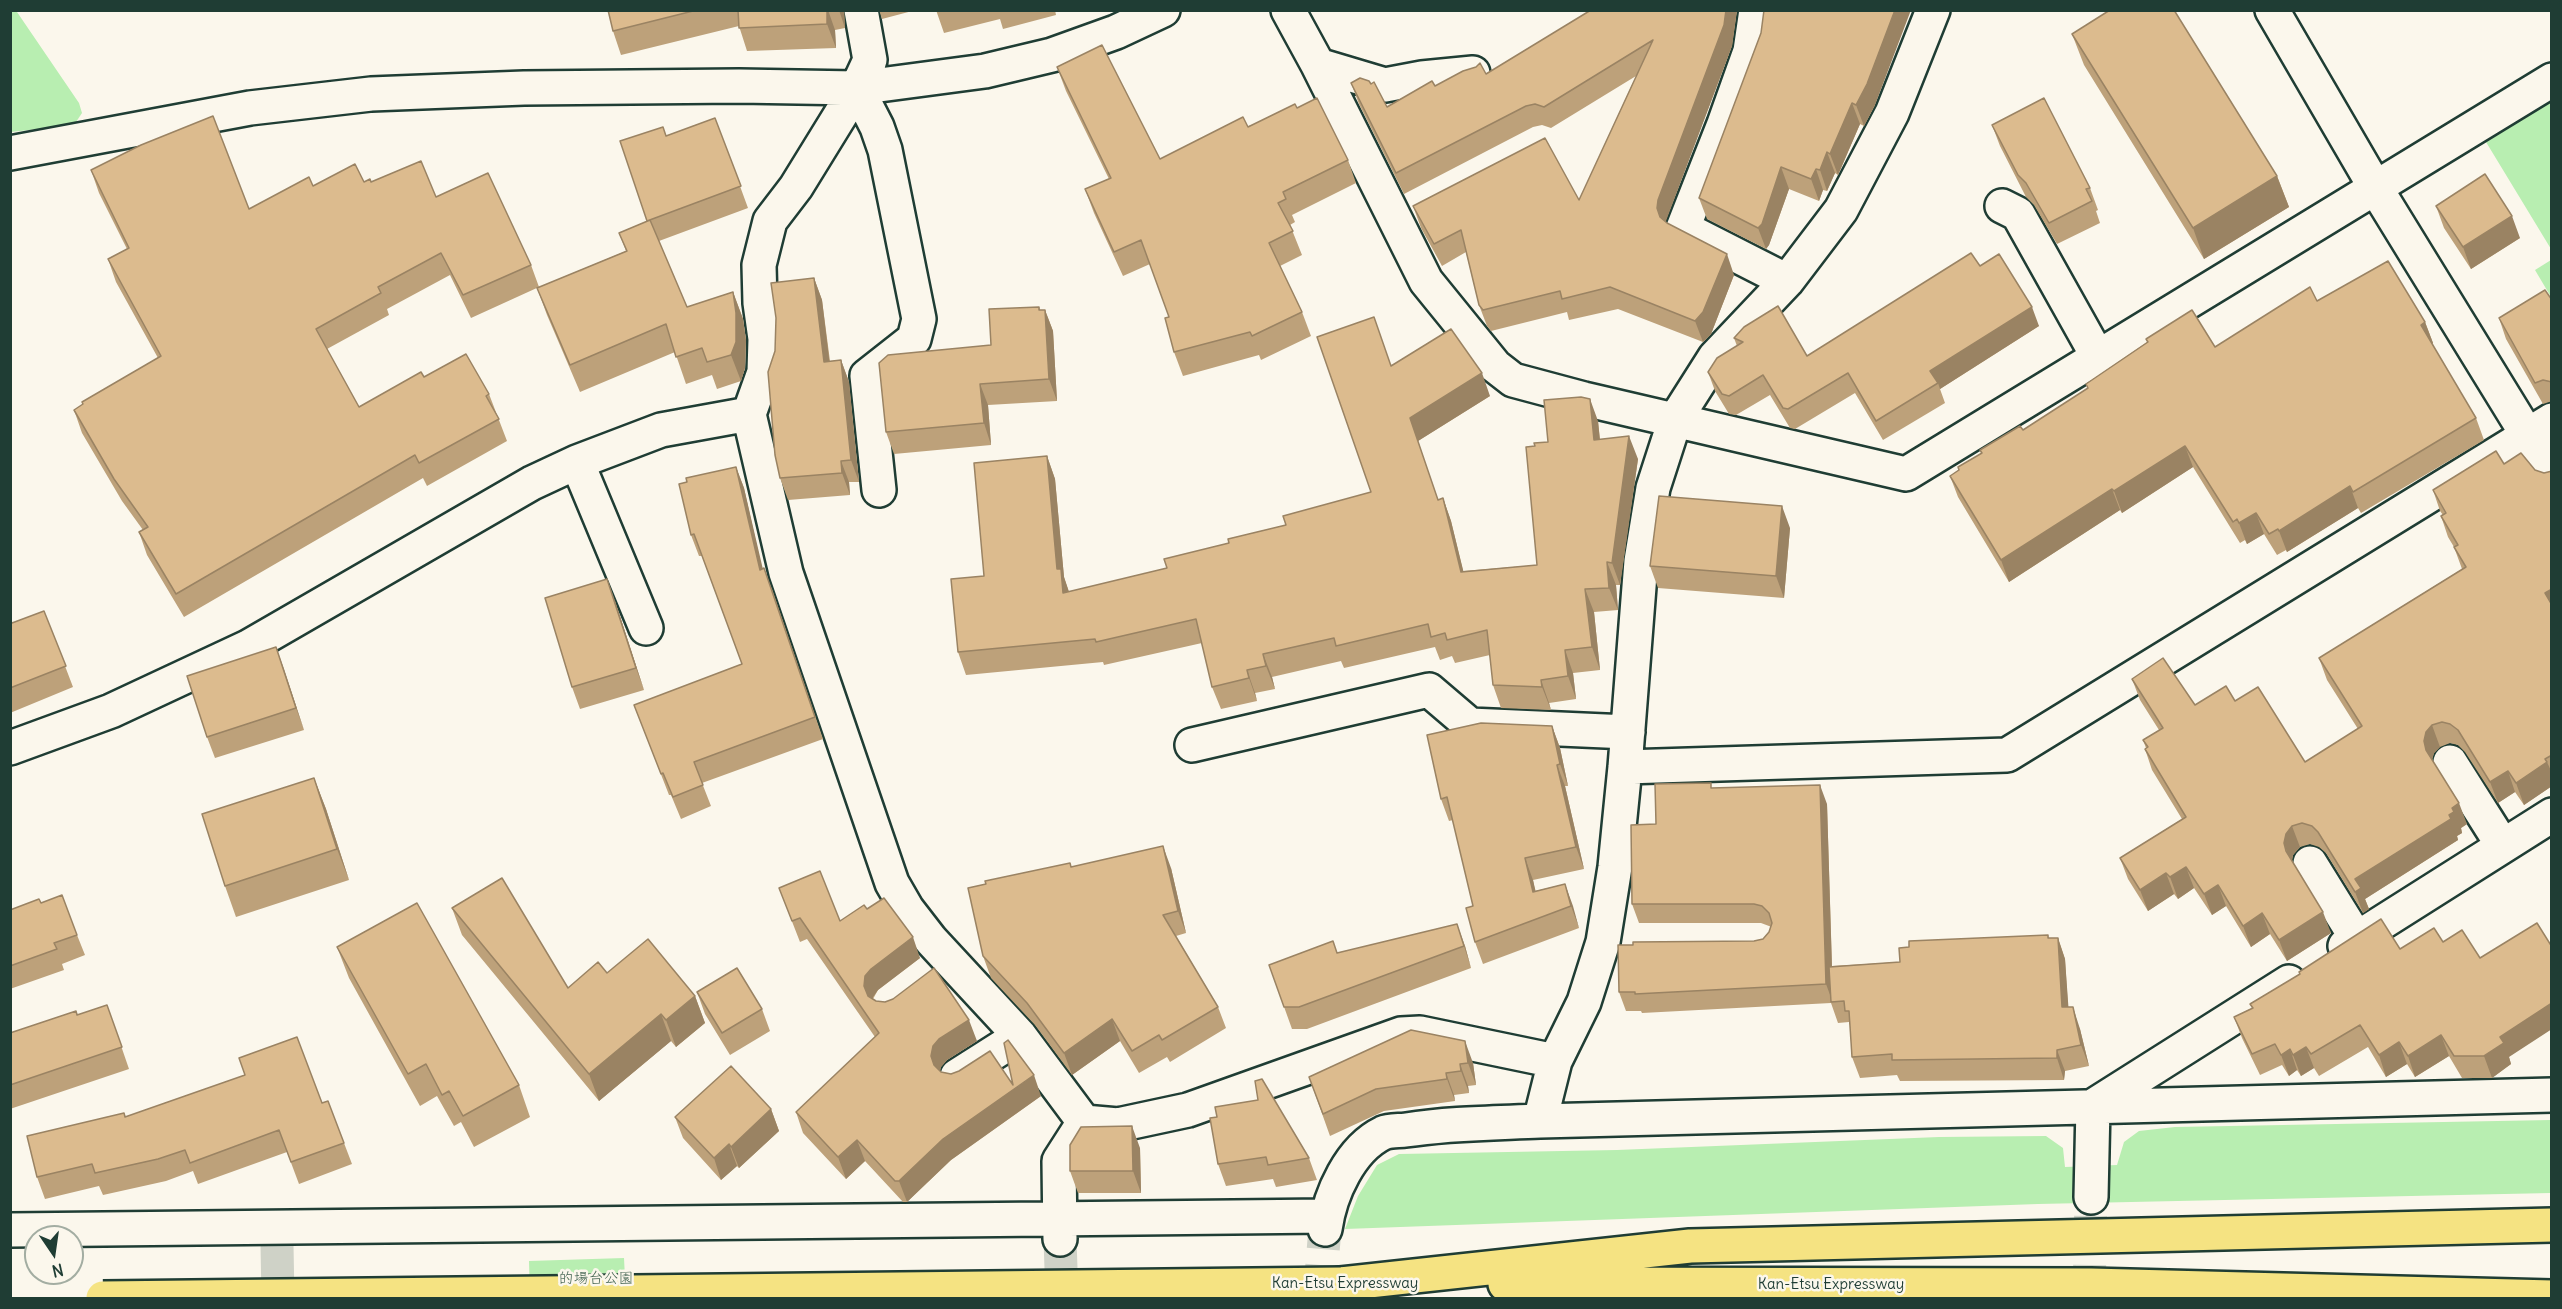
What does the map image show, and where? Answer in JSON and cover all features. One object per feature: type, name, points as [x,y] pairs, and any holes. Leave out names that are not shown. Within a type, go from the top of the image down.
[{"type":"highway","points":[[1341,1284],[1690,1245],[2552,1225]]},
{"type":"highway","name":"Kan-Etsu Expressway","points":[[103,1299],[1341,1284],[2091,1285],[2552,1296]]},
{"type":"street","points":[[861,10],[870,60],[857,88],[796,187],[770,221],[759,265],[760,303],[765,339],[764,372],[749,414],[786,573],[882,857],[892,883],[936,969],[1020,1036],[1084,1122],[1118,1125],[1188,1110],[1401,1034],[1420,1033],[1555,1061]]},
{"type":"street","points":[[10,153],[250,108],[371,94],[524,87],[857,88],[985,71],[1040,57],[1116,32],[1162,10]]},
{"type":"street","points":[[1288,10],[1426,281],[1496,366],[1513,380],[1584,399],[1906,474],[2552,80]]},
{"type":"street","points":[[1756,10],[1750,51],[1683,228],[1787,281]]},
{"type":"street","points":[[1540,1121],[1555,1061],[1584,1002],[1603,942],[1615,867],[1641,561],[1653,488],[1675,420],[1716,357],[1787,281],[1841,210],[1892,113],[1933,10]]},
{"type":"street","points":[[2272,10],[2375,187],[2539,428],[2552,475]]},
{"type":"street","points":[[1318,65],[1385,85],[1422,78],[1473,73]]},
{"type":"street","points":[[857,88],[885,150],[919,320],[914,339],[867,376],[879,490]]},
{"type":"street","points":[[1395,220],[1427,204]]},
{"type":"street","points":[[2002,206],[2018,214],[2098,357]]},
{"type":"street","points":[[10,748],[111,711],[248,647],[532,483],[577,462],[661,430],[749,414]]},
{"type":"street","points":[[1625,766],[2007,755],[2539,428]]},
{"type":"street","points":[[577,462],[646,628]]},
{"type":"street","points":[[1192,745],[1429,690],[1470,724],[1628,732]]},
{"type":"street","points":[[2450,762],[2503,846]]},
{"type":"street","points":[[2094,1106],[2552,815]]},
{"type":"street","points":[[2310,863],[2357,939]]},
{"type":"street","points":[[1603,942],[1637,942]]},
{"type":"street","points":[[957,1076],[1020,1036]]},
{"type":"street","points":[[10,1230],[277,1236],[1059,1228],[1326,1222],[1345,1171],[1362,1149],[1384,1133],[1421,1127],[1540,1121],[2552,1095]]},
{"type":"street","points":[[2091,1197],[2094,1106]]},
{"type":"street","points":[[1059,1228],[1059,1161],[1084,1122]]},
{"type":"green space","points":[[10,11],[17,12],[79,103],[82,113],[74,125],[11,132]]},
{"type":"green space","points":[[2551,102],[2551,249],[2486,142]]},
{"type":"green space","points":[[2551,260],[2551,297],[2535,270]]},
{"type":"green space","points":[[2551,1120],[2551,1193],[2038,1204],[1345,1229],[1358,1196],[1377,1165],[1399,1154],[1617,1150],[1939,1137],[2046,1136],[2063,1148],[2065,1167],[2117,1165],[2124,1142],[2139,1131],[2175,1127]]},
{"type":"green space","name":"的場台公園","points":[[624,1258],[626,1298],[530,1298],[529,1261]]},
{"type":"building","points":[[608,10],[697,10],[613,31]]},
{"type":"building","points":[[738,10],[827,10],[827,24],[739,28]]},
{"type":"building","points":[[1591,10],[1726,10],[1724,25],[1658,200],[1657,208],[1660,217],[1667,223],[1727,254],[1703,312],[1695,321],[1610,287],[1562,299],[1560,291],[1483,310],[1479,305],[1461,230],[1434,244],[1413,206],[1545,138],[1579,200],[1653,40],[1544,107],[1535,104],[1526,106],[1396,173],[1351,83],[1360,78],[1371,84],[1374,82],[1387,107],[1432,81],[1435,86],[1480,63],[1486,74]]},
{"type":"building","points":[[1764,10],[1895,10],[1867,84],[1856,105],[1852,103],[1830,154],[1827,152],[1820,170],[1816,169],[1811,179],[1781,167],[1762,224],[1758,228],[1699,198],[1761,33]]},
{"type":"building","points":[[2110,10],[2174,10],[2277,176],[2193,228],[2072,34]]},
{"type":"building","points":[[1102,45],[1160,159],[1243,117],[1248,127],[1295,104],[1297,108],[1317,98],[1348,160],[1283,192],[1286,199],[1278,203],[1293,231],[1269,243],[1302,312],[1252,336],[1250,332],[1174,352],[1165,318],[1169,317],[1141,240],[1114,252],[1085,189],[1111,178],[1057,67]]},
{"type":"building","points":[[2044,98],[2090,188],[2086,189],[2092,201],[2049,223],[2026,183],[2018,175],[1992,125]]},
{"type":"building","points":[[213,116],[249,209],[309,177],[313,186],[355,164],[364,182],[370,179],[371,182],[421,161],[436,197],[488,173],[531,265],[463,295],[441,253],[378,287],[381,293],[316,329],[359,407],[421,372],[424,377],[466,354],[489,394],[486,396],[499,419],[419,463],[415,455],[176,594],[139,532],[148,527],[114,479],[74,410],[83,404],[82,402],[161,356],[108,259],[129,248],[91,170],[141,145]]},
{"type":"building","points":[[715,118],[741,186],[647,221],[620,141],[663,127],[666,136]]},
{"type":"building","points":[[2485,174],[2512,216],[2463,247],[2436,206]]},
{"type":"building","points":[[650,220],[687,307],[733,292],[736,342],[731,355],[707,362],[702,348],[676,357],[666,324],[570,365],[537,288],[627,251],[619,233]]},
{"type":"building","points":[[1971,253],[1980,266],[1999,254],[2032,307],[1930,371],[1938,383],[1876,421],[1848,373],[1788,409],[1783,408],[1763,375],[1729,396],[1722,394],[1708,372],[1717,358],[1743,342],[1734,338],[1744,327],[1778,306],[1807,356]]},
{"type":"building","points":[[2388,261],[2425,322],[2421,325],[2476,418],[2353,492],[2350,486],[2279,531],[2278,529],[2269,534],[2256,513],[2239,523],[2237,519],[2233,522],[2185,446],[2114,491],[2112,489],[2001,560],[1950,476],[1959,470],[1958,467],[1982,453],[1980,450],[2020,426],[2023,430],[2088,388],[2086,384],[2148,342],[2146,339],[2192,310],[2215,347],[2310,287],[2317,301]]},
{"type":"building","points":[[814,278],[824,362],[841,360],[851,460],[841,461],[842,473],[780,478],[775,455],[768,372],[775,351],[776,318],[771,283]]},
{"type":"building","points":[[2545,290],[2552,300],[2552,382],[2543,380],[2535,383],[2499,318]]},
{"type":"building","points":[[1039,307],[1039,310],[1045,310],[1049,379],[980,384],[984,423],[886,432],[879,363],[888,355],[991,345],[989,309]]},
{"type":"building","points":[[1374,317],[1391,366],[1451,329],[1482,373],[1410,418],[1438,500],[1443,498],[1461,572],[1537,565],[1526,447],[1535,446],[1534,443],[1548,442],[1544,400],[1581,397],[1590,399],[1594,440],[1629,436],[1612,563],[1607,562],[1609,588],[1585,589],[1592,647],[1565,650],[1568,676],[1541,680],[1542,687],[1493,685],[1487,630],[1447,640],[1445,633],[1431,637],[1428,624],[1336,646],[1334,638],[1263,654],[1266,666],[1247,670],[1249,678],[1212,687],[1196,619],[1096,642],[1095,639],[958,652],[951,579],[984,576],[974,463],[1047,456],[1057,569],[1061,569],[1063,593],[1167,568],[1164,559],[1229,543],[1228,539],[1286,525],[1283,516],[1371,492],[1317,337]]},
{"type":"building","points":[[2496,451],[2504,464],[2521,453],[2535,470],[2544,473],[2552,471],[2552,589],[2545,593],[2552,605],[2552,755],[2545,759],[2547,762],[2516,783],[2508,771],[2490,782],[2458,730],[2442,722],[2432,725],[2426,732],[2424,741],[2426,750],[2459,803],[2452,808],[2454,812],[2449,815],[2451,819],[2355,879],[2361,888],[2355,892],[2318,832],[2312,826],[2302,823],[2292,826],[2286,834],[2284,843],[2286,851],[2323,912],[2279,940],[2262,913],[2243,926],[2218,885],[2204,894],[2186,867],[2170,877],[2166,873],[2140,890],[2120,858],[2186,817],[2145,749],[2148,747],[2143,740],[2163,728],[2132,679],[2163,658],[2195,705],[2226,686],[2235,701],[2258,687],[2305,762],[2362,726],[2319,658],[2466,567],[2454,547],[2458,545],[2441,516],[2446,513],[2433,490]]},
{"type":"building","points":[[736,467],[760,570],[764,568],[815,717],[694,762],[703,785],[673,797],[663,773],[661,774],[634,705],[742,664],[694,534],[691,535],[679,484],[687,482],[686,478]]},
{"type":"building","points":[[1659,496],[1782,506],[1776,576],[1650,566]]},
{"type":"building","points":[[607,579],[636,668],[572,687],[545,598]]},
{"type":"building","points":[[44,611],[66,666],[10,688],[10,620],[12,623]]},
{"type":"building","points":[[276,647],[296,708],[207,737],[187,676]]},
{"type":"building","points":[[1481,723],[1552,726],[1560,764],[1557,765],[1576,847],[1525,858],[1533,892],[1565,884],[1571,906],[1475,942],[1466,908],[1473,906],[1447,797],[1441,799],[1427,735]]},
{"type":"building","points":[[314,778],[337,849],[225,886],[202,814]]},
{"type":"building","points":[[1711,783],[1711,788],[1820,785],[1826,984],[1635,994],[1635,992],[1619,992],[1618,945],[1633,945],[1633,942],[1754,941],[1763,939],[1769,932],[1772,923],[1769,913],[1762,906],[1754,904],[1632,904],[1631,825],[1656,824],[1655,784]]},
{"type":"building","points":[[1163,846],[1178,911],[1163,915],[1218,1007],[1162,1040],[1159,1035],[1132,1051],[1112,1019],[1064,1053],[1027,1003],[983,956],[968,888],[986,884],[985,881],[1070,863],[1071,867]]},
{"type":"building","points":[[820,871],[840,921],[864,905],[867,909],[884,898],[913,937],[865,976],[864,986],[868,996],[876,1001],[885,1002],[893,999],[934,968],[969,1020],[939,1039],[933,1046],[931,1056],[934,1065],[941,1072],[951,1074],[959,1071],[990,1051],[1013,1085],[1004,1043],[1008,1040],[1034,1075],[943,1139],[899,1181],[895,1181],[857,1140],[838,1157],[796,1112],[879,1033],[800,918],[792,921],[779,888]]},
{"type":"building","points":[[502,878],[568,988],[598,962],[607,973],[648,939],[695,996],[666,1020],[661,1014],[589,1074],[452,908]]},
{"type":"building","points":[[62,895],[77,935],[54,943],[57,949],[10,966],[10,910],[39,899],[41,903]]},
{"type":"building","points":[[417,903],[519,1085],[463,1116],[449,1091],[442,1095],[426,1064],[408,1074],[337,947]]},
{"type":"building","points":[[2381,919],[2400,949],[2434,928],[2443,942],[2462,930],[2480,958],[2537,923],[2552,947],[2552,1003],[2500,1037],[2504,1043],[2484,1056],[2454,1056],[2441,1035],[2408,1056],[2399,1042],[2379,1055],[2360,1025],[2311,1054],[2306,1047],[2293,1055],[2290,1049],[2281,1055],[2275,1044],[2252,1054],[2234,1017],[2253,1008],[2250,1004],[2300,974],[2299,972]]},
{"type":"building","points":[[1457,924],[1464,946],[1299,1007],[1284,1007],[1269,965],[1333,941],[1337,953]]},
{"type":"building","points":[[2048,935],[2048,938],[2058,938],[2062,1007],[2073,1007],[2081,1045],[2057,1050],[2057,1058],[1892,1060],[1892,1054],[1852,1057],[1849,1011],[1845,1011],[1844,1001],[1831,1002],[1829,967],[1900,962],[1899,948],[1909,947],[1909,941]]},
{"type":"building","points":[[737,968],[762,1009],[722,1033],[697,992]]},
{"type":"building","points":[[107,1005],[122,1047],[10,1085],[10,1033],[76,1011],[77,1015]]},
{"type":"building","points":[[1411,1030],[1465,1041],[1468,1063],[1460,1064],[1461,1071],[1446,1073],[1447,1079],[1376,1089],[1323,1114],[1309,1077]]},
{"type":"building","points":[[297,1037],[322,1103],[328,1101],[344,1143],[291,1162],[279,1130],[190,1163],[185,1150],[158,1159],[95,1173],[92,1164],[37,1177],[27,1136],[124,1113],[125,1117],[245,1075],[239,1058]]},
{"type":"building","points":[[731,1066],[771,1109],[731,1147],[729,1144],[714,1158],[675,1117]]},
{"type":"building","points":[[1262,1079],[1309,1158],[1268,1165],[1266,1157],[1218,1164],[1210,1118],[1217,1117],[1215,1107],[1258,1100],[1255,1081]]},
{"type":"building","points":[[1132,1126],[1133,1171],[1070,1171],[1070,1145],[1081,1127]]},
{"type":"tunnel","points":[[2089,1298],[2091,1197]]},
{"type":"tunnel","points":[[1319,1298],[1325,1229]]},
{"type":"tunnel","points":[[1060,1239],[1062,1298]]},
{"type":"tunnel","points":[[277,1245],[278,1298]]}]
